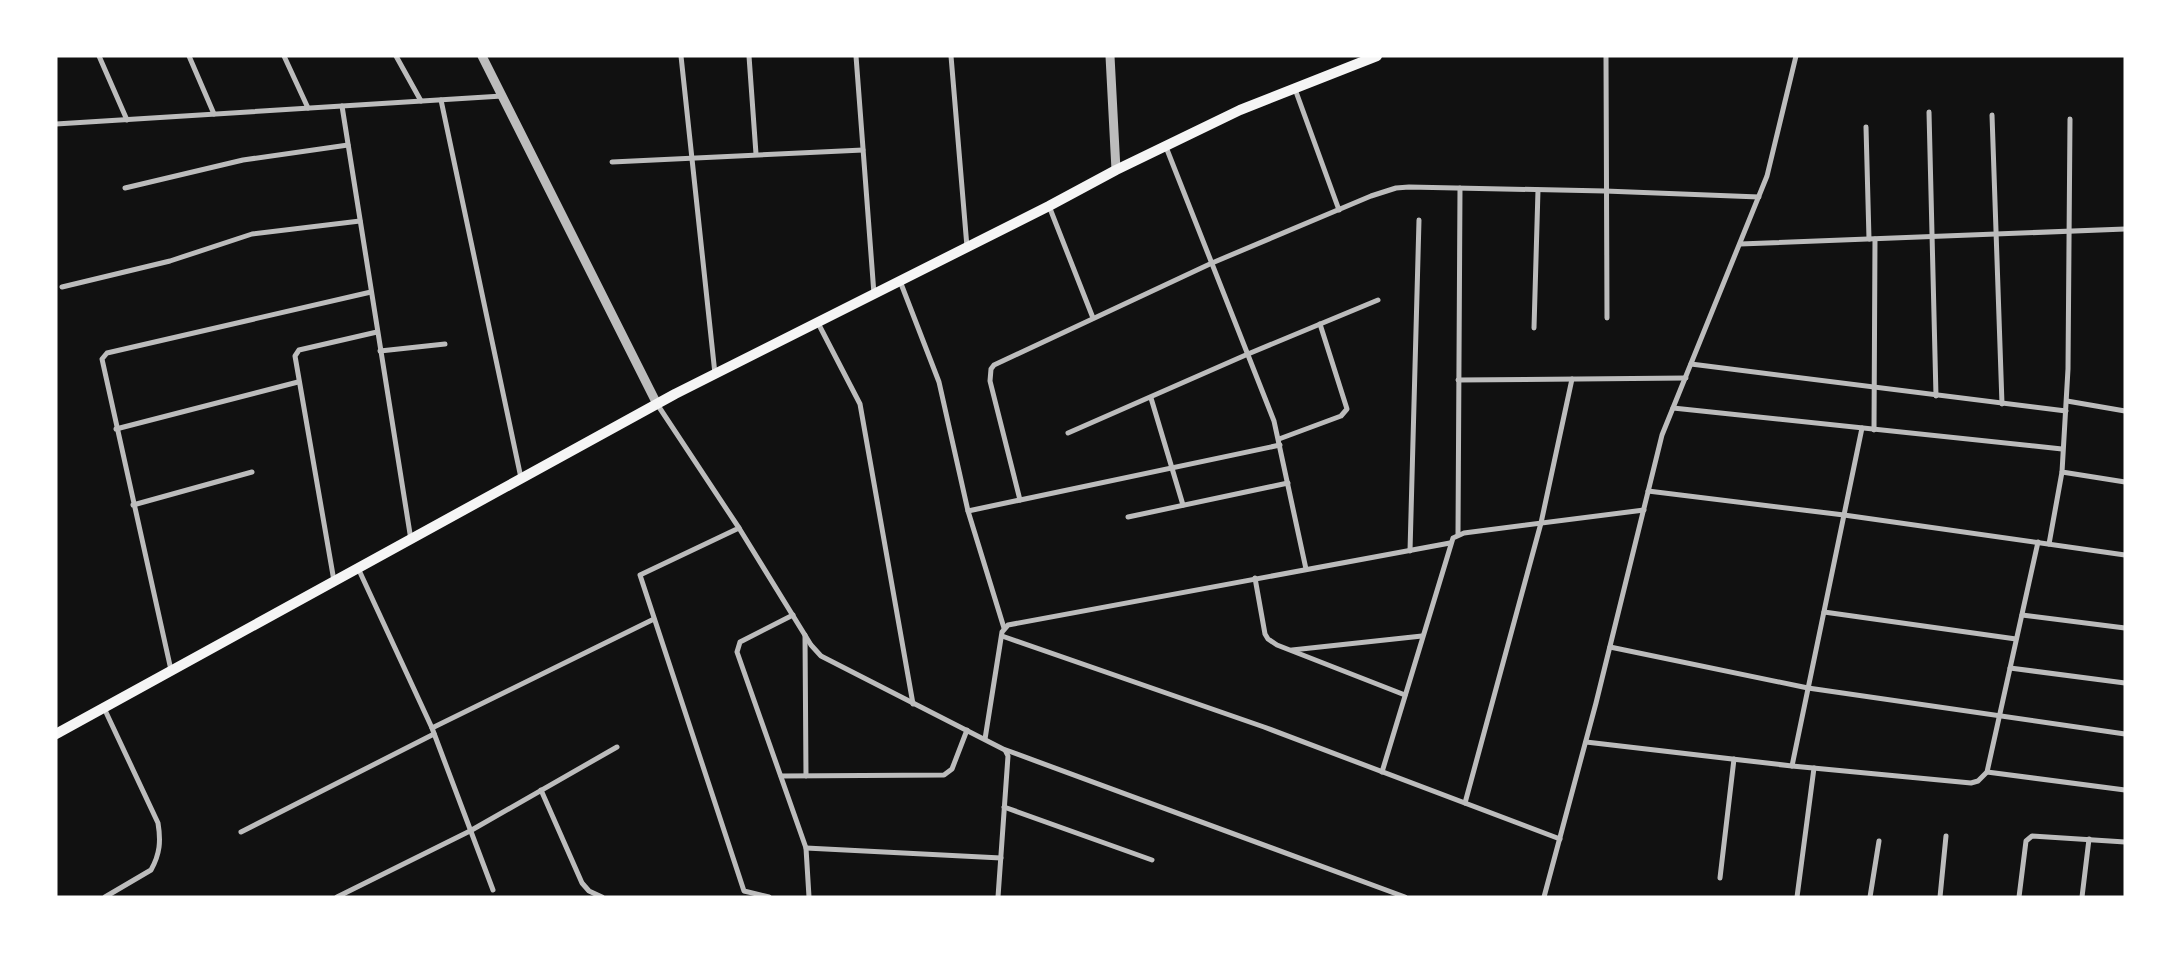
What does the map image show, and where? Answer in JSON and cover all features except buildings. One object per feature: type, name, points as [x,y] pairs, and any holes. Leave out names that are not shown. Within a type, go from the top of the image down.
[{"type":"main road","points":[[56,734],[715,374],[1049,206],[1116,170],[1240,110],[1377,56]]},
{"type":"street","points":[[98,56],[128,120]]},
{"type":"street","points":[[189,56],[214,114]]},
{"type":"street","points":[[284,56],[308,108]]},
{"type":"street","points":[[396,56],[420,101]]},
{"type":"street","points":[[482,56],[657,404],[821,656],[832,664],[1006,750],[1405,897]]},
{"type":"street","points":[[681,56],[715,374]]},
{"type":"street","points":[[749,56],[756,154]]},
{"type":"street","points":[[856,56],[874,294]]},
{"type":"street","points":[[951,56],[967,247]]},
{"type":"street","points":[[1110,56],[1116,170]]},
{"type":"street","points":[[1606,56],[1605,191],[1607,318]]},
{"type":"street","points":[[1544,897],[1586,742],[1662,435],[1768,176],[1796,56]]},
{"type":"street","points":[[1294,88],[1339,210]]},
{"type":"street","points":[[56,124],[502,96]]},
{"type":"street","points":[[441,100],[521,479]]},
{"type":"street","points":[[342,106],[411,540]]},
{"type":"street","points":[[1929,112],[1936,396]]},
{"type":"street","points":[[1992,115],[2002,404]]},
{"type":"street","points":[[2048,544],[2062,472],[2062,450],[2067,401],[2070,119]]},
{"type":"street","points":[[1866,127],[1872,239],[1874,430]]},
{"type":"street","points":[[125,188],[243,160],[348,146]]},
{"type":"street","points":[[1166,147],[1274,422],[1306,569]]},
{"type":"street","points":[[612,162],[863,150]]},
{"type":"street","points":[[1020,500],[990,381],[991,368],[994,364],[1212,263],[1339,210],[1396,188],[1605,191],[1759,197]]},
{"type":"street","points":[[1458,534],[1460,188]]},
{"type":"street","points":[[1534,328],[1538,190]]},
{"type":"street","points":[[1049,206],[1093,318]]},
{"type":"street","points":[[1410,550],[1419,220]]},
{"type":"street","points":[[62,287],[170,261],[252,234],[360,221]]},
{"type":"street","points":[[1740,244],[2125,229]]},
{"type":"street","points":[[900,281],[939,382],[968,511],[1004,628],[985,739]]},
{"type":"street","points":[[171,671],[101,364],[104,355],[371,292]]},
{"type":"street","points":[[1068,433],[1248,354],[1378,300]]},
{"type":"street","points":[[818,322],[860,404],[913,704]]},
{"type":"street","points":[[968,511],[1173,468],[1279,442],[1341,416],[1347,409],[1320,324]]},
{"type":"street","points":[[334,581],[295,356],[299,350],[377,332]]},
{"type":"street","points":[[380,351],[445,344]]},
{"type":"street","points":[[1691,364],[2066,411]]},
{"type":"street","points":[[1458,380],[1686,378]]},
{"type":"street","points":[[1465,803],[1541,523],[1572,379]]},
{"type":"street","points":[[116,429],[298,382]]},
{"type":"street","points":[[1151,398],[1184,505]]},
{"type":"street","points":[[2067,401],[2125,411]]},
{"type":"street","points":[[1673,408],[2062,450]]},
{"type":"street","points":[[1792,766],[1862,428]]},
{"type":"street","points":[[133,506],[252,472]]},
{"type":"street","points":[[2062,472],[2125,482]]},
{"type":"street","points":[[1128,517],[1288,483]]},
{"type":"street","points":[[1648,491],[1844,515],[2125,555]]},
{"type":"street","points":[[1382,772],[1450,543],[1458,534],[1644,510]]},
{"type":"street","points":[[739,528],[640,575],[743,894],[770,897]]},
{"type":"street","points":[[1586,742],[1792,766],[1971,783],[1978,781],[1987,772],[2038,542]]},
{"type":"street","points":[[1004,628],[1013,623],[1450,543]]},
{"type":"street","points":[[358,568],[432,728],[492,890]]},
{"type":"street","points":[[1255,578],[1265,634],[1273,643],[1405,695]]},
{"type":"street","points":[[1824,612],[2016,639]]},
{"type":"street","points":[[793,615],[740,642],[737,647],[806,848],[809,897]]},
{"type":"street","points":[[2022,615],[2125,628]]},
{"type":"street","points":[[432,728],[654,619]]},
{"type":"street","points":[[805,634],[806,776]]},
{"type":"street","points":[[1002,636],[1264,727],[1560,839]]},
{"type":"street","points":[[1289,650],[1422,636]]},
{"type":"street","points":[[1610,647],[1808,688],[2125,734]]},
{"type":"street","points":[[2010,668],[2125,683]]},
{"type":"street","points":[[104,708],[158,823],[160,836],[160,846],[152,870],[105,897]]},
{"type":"street","points":[[781,776],[944,775],[952,769],[967,730]]},
{"type":"street","points":[[241,832],[434,734]]},
{"type":"street","points":[[337,897],[470,831],[617,747]]},
{"type":"street","points":[[998,897],[1008,756],[1006,750]]},
{"type":"street","points":[[1720,878],[1734,759]]},
{"type":"street","points":[[1797,897],[1814,768]]},
{"type":"street","points":[[1987,772],[2125,790]]},
{"type":"street","points":[[541,790],[582,882],[589,891],[602,897]]},
{"type":"street","points":[[1004,807],[1152,860]]},
{"type":"street","points":[[2019,897],[2028,838],[2036,835],[2125,842]]},
{"type":"street","points":[[1940,897],[1946,836]]},
{"type":"street","points":[[2082,897],[2089,839]]},
{"type":"street","points":[[1870,897],[1879,840]]},
{"type":"street","points":[[806,848],[1001,858]]}]
